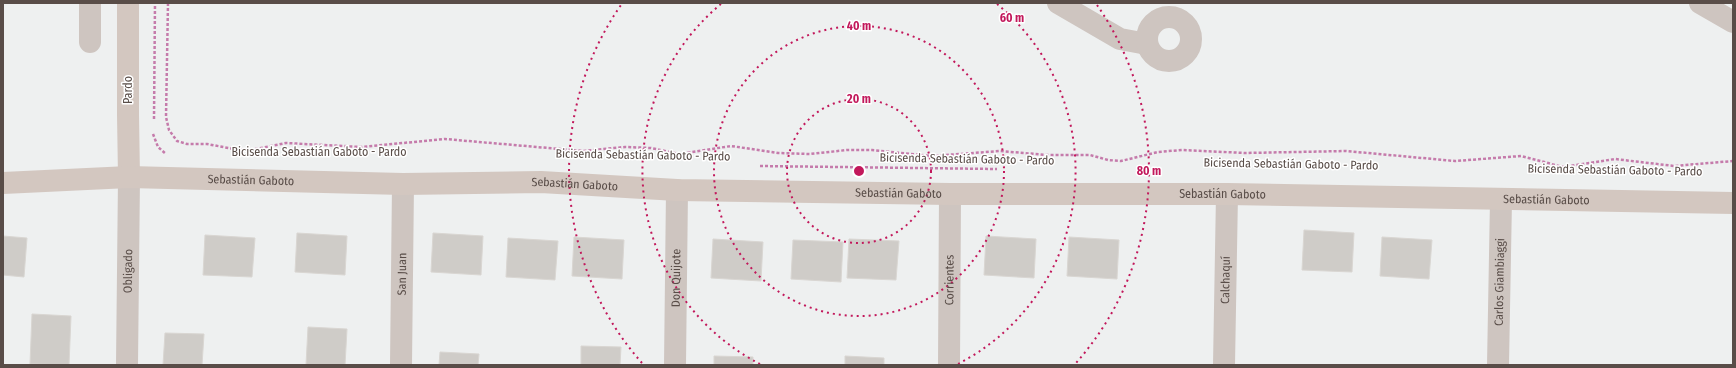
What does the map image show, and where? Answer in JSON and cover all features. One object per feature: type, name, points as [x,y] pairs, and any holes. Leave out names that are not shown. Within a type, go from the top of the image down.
[{"type":"street","points":[[90,3],[90,42]]},
{"type":"street","name":"Pardo","points":[[128,3],[129,177]]},
{"type":"street","points":[[1058,3],[1120,39],[1148,44]]},
{"type":"street","points":[[1700,3],[1733,22]]},
{"type":"street","name":"Sebastián Gaboto","points":[[3,184],[129,177],[402,184],[541,182],[678,190],[950,194],[1227,194],[1733,203]]},
{"type":"street","name":"Obligado","points":[[127,365],[129,177]]},
{"type":"street","name":"San Juan","points":[[401,365],[402,184]]},
{"type":"street","name":"Don Quijote","points":[[675,365],[678,190]]},
{"type":"street","name":"Corrientes","points":[[949,365],[950,194]]},
{"type":"street","name":"Calchaquí","points":[[1224,365],[1227,194]]},
{"type":"street","name":"Carlos Giambiaggi","points":[[1498,365],[1501,200]]},
{"type":"path","points":[[154,120],[155,3]]},
{"type":"path","points":[[168,3],[166,117],[169,130],[177,141],[187,144],[207,144],[239,150],[256,149],[286,143],[361,147],[445,139],[582,151],[625,146],[651,148],[679,154],[731,146],[778,153],[810,154],[847,150],[872,150],[932,156],[1000,151],[1047,155],[1090,156],[1121,161],[1158,152],[1182,150],[1245,153],[1359,151],[1455,161],[1521,156],[1563,167],[1615,159],[1674,166],[1733,161]]},
{"type":"path","points":[[153,127],[153,135],[158,147],[168,155]]},
{"type":"path","name":"Bicisenda Sebastián Gaboto - Pardo","points":[[754,166],[1001,169]]},
{"type":"building","points":[[1304,230],[1354,233],[1352,272],[1302,270]]},
{"type":"building","points":[[297,233],[347,236],[345,275],[295,272]]},
{"type":"building","points":[[433,233],[483,236],[481,275],[431,272]]},
{"type":"building","points":[[205,235],[255,238],[252,277],[203,275]]},
{"type":"building","points":[[3,236],[27,238],[24,277],[3,275]]},
{"type":"building","points":[[986,236],[1036,239],[1034,278],[984,275]]},
{"type":"building","points":[[574,237],[624,240],[622,279],[572,276]]},
{"type":"building","points":[[1069,237],[1119,240],[1117,279],[1067,276]]},
{"type":"building","points":[[1382,237],[1432,240],[1429,279],[1380,276]]},
{"type":"building","points":[[508,238],[558,241],[555,280],[506,277]]},
{"type":"building","points":[[713,239],[763,242],[761,281],[711,278]]},
{"type":"building","points":[[849,239],[899,241],[896,280],[847,278]]},
{"type":"building","points":[[793,240],[843,242],[841,282],[791,279]]},
{"type":"building","points":[[32,314],[71,316],[69,365],[30,364]]},
{"type":"building","points":[[308,327],[347,329],[345,365],[306,365]]},
{"type":"building","points":[[165,333],[204,334],[202,365],[163,365]]},
{"type":"building","points":[[581,346],[621,347],[620,365],[581,365]]},
{"type":"building","points":[[440,352],[479,354],[478,365],[439,365]]},
{"type":"building","points":[[714,356],[753,357],[753,365],[714,365]]},
{"type":"building","points":[[845,356],[884,358],[884,365],[845,365]]}]
